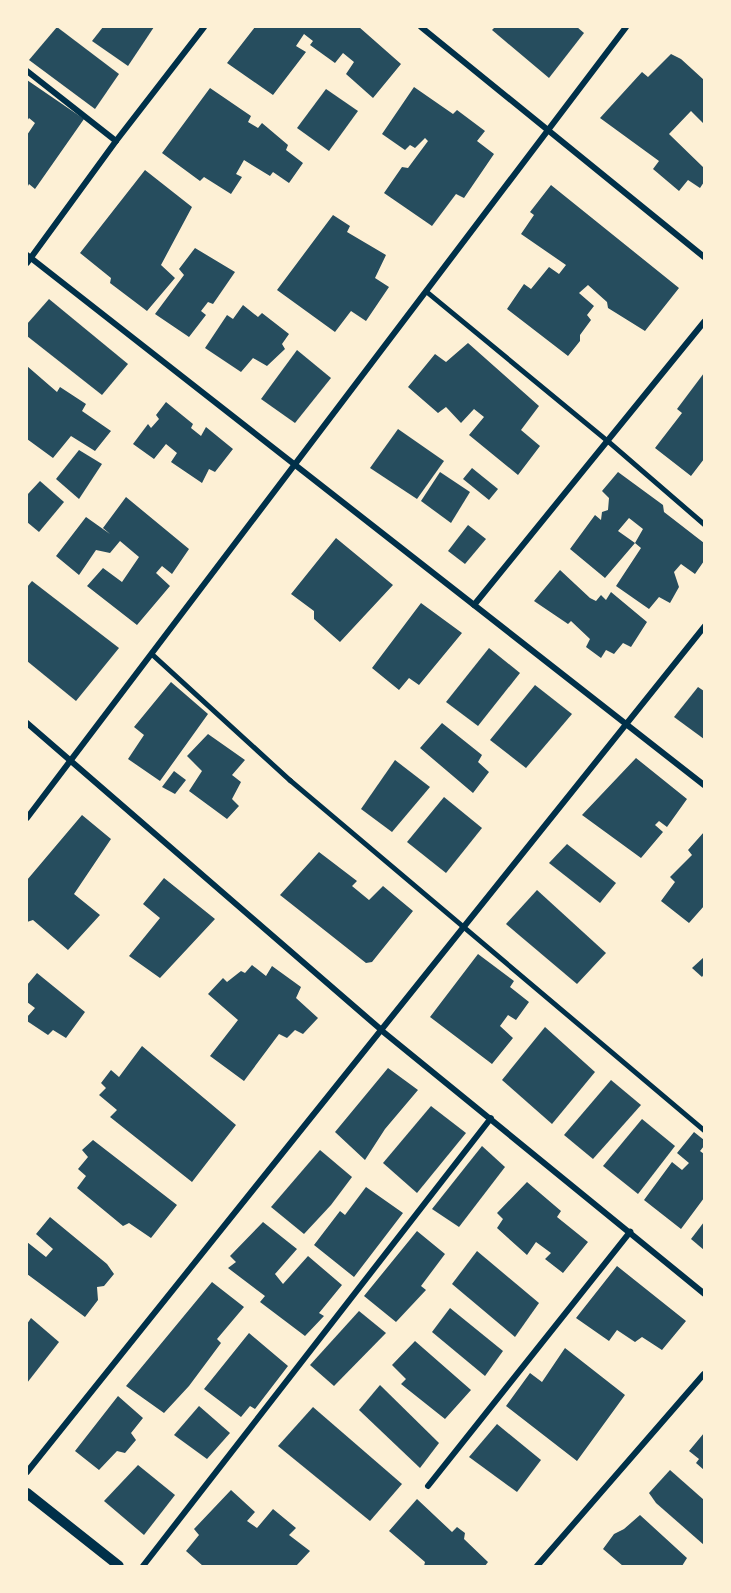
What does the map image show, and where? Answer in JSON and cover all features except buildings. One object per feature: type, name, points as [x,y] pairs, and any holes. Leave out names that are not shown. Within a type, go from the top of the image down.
[{"type":"street","points":[[421,27],[704,257]]},
{"type":"street","points":[[27,818],[626,27]]},
{"type":"street","points":[[202,28],[28,259],[704,785]]},
{"type":"street","points":[[27,71],[116,141]]},
{"type":"street","points":[[474,605],[704,322]]},
{"type":"street","points":[[27,1472],[704,627]]},
{"type":"street","points":[[27,723],[381,1030],[704,1293]]},
{"type":"street","points":[[143,1566],[491,1118]]},
{"type":"street","points":[[428,1486],[630,1232]]},
{"type":"street","points":[[537,1566],[704,1374]]},
{"type":"street","points":[[27,1493],[119,1566]]},
{"type":"lane","points":[[426,291],[608,441],[704,524]]},
{"type":"lane","points":[[153,654],[291,780],[638,1077],[704,1130]]}]
